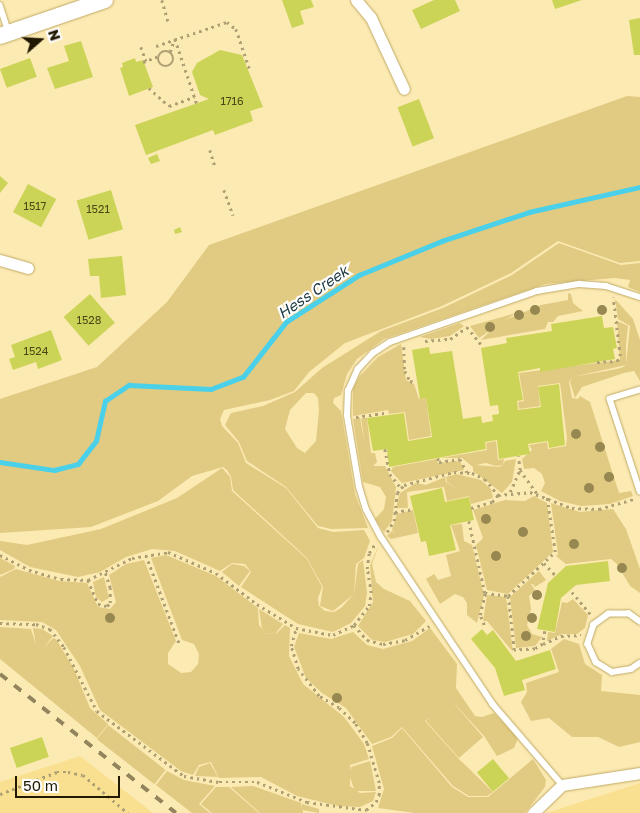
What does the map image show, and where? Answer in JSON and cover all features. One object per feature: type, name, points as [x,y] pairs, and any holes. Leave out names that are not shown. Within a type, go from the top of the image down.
[{"type":"main road","points":[[5,34],[104,0]]},
{"type":"street","points":[[356,0],[371,18],[404,88]]},
{"type":"street","points":[[0,260],[28,268]]},
{"type":"street","points":[[533,813],[562,785],[640,773]]},
{"type":"lane","points":[[0,5],[5,34]]},
{"type":"lane","points":[[562,785],[493,705],[392,557],[366,510],[359,488],[347,416],[348,391],[358,369],[373,353],[390,342],[536,291],[579,284],[606,286],[640,297]]},
{"type":"lane","points":[[640,390],[610,400],[640,491]]},
{"type":"lane","points":[[640,622],[629,614],[609,614],[594,625],[588,644],[596,662],[612,672],[631,669],[640,663]]},
{"type":"path","points":[[162,0],[168,21]]},
{"type":"path","points":[[156,46],[222,22],[231,24],[250,70]]},
{"type":"path","points":[[170,52],[175,38]]},
{"type":"path","points":[[175,38],[197,104]]},
{"type":"path","points":[[141,47],[145,62],[170,52]]},
{"type":"path","points":[[159,56],[162,65],[169,66],[174,58],[170,52]]},
{"type":"path","points":[[149,88],[169,106],[194,97]]},
{"type":"path","points":[[210,150],[215,166]]},
{"type":"path","points":[[224,190],[233,215]]},
{"type":"path","points":[[598,362],[617,361],[620,356],[613,300]]},
{"type":"path","points":[[464,324],[481,344]]},
{"type":"path","points":[[419,339],[429,342],[450,339],[467,327]]},
{"type":"path","points":[[403,344],[405,370],[410,381],[414,382]]},
{"type":"path","points":[[354,418],[386,412]]},
{"type":"path","points":[[385,449],[390,474],[401,488]]},
{"type":"path","points":[[518,456],[520,470],[538,494]]},
{"type":"path","points":[[438,458],[439,462],[460,459],[467,472]]},
{"type":"path","points":[[510,492],[520,470]]},
{"type":"path","points":[[386,533],[394,521],[394,504],[401,488],[412,482],[467,472],[485,479],[498,495]]},
{"type":"path","points":[[471,508],[492,502],[498,495],[510,492],[538,494],[572,508],[599,509],[634,499]]},
{"type":"path","points":[[508,596],[556,552],[547,498]]},
{"type":"path","points":[[395,512],[413,508]]},
{"type":"path","points":[[469,521],[485,592],[480,615],[484,625]]},
{"type":"path","points":[[0,555],[29,570],[61,578],[88,580],[105,574],[132,558],[168,552],[189,559],[216,573],[257,604],[296,628],[333,635],[354,625],[369,606],[371,593],[368,561],[376,543]]},
{"type":"path","points":[[146,555],[179,642]]},
{"type":"path","points":[[544,562],[556,576]]},
{"type":"path","points":[[88,580],[98,604],[107,606],[110,603],[110,588],[105,574]]},
{"type":"path","points":[[485,592],[508,596]]},
{"type":"path","points":[[572,592],[591,614],[590,618]]},
{"type":"path","points":[[508,596],[514,650],[529,651],[561,636],[574,637],[585,632]]},
{"type":"path","points":[[354,625],[368,640],[383,644],[405,640],[436,621]]},
{"type":"path","points":[[0,623],[36,624],[50,629],[64,647],[97,711],[184,776],[219,782],[257,782],[308,802],[366,810],[376,802],[379,795],[378,783],[367,742],[355,723],[339,708],[319,696],[298,669],[291,646],[296,628]]},
{"type":"path","points":[[543,644],[546,631]]},
{"type":"path","points":[[0,794],[57,772],[68,772],[83,775],[128,813]]},
{"type":"shaded area","points":[[627,96],[640,97],[640,261],[620,263],[558,241],[511,273],[442,306],[345,343],[309,372],[294,391],[270,400],[224,410],[220,419],[222,426],[238,443],[246,463],[286,488],[318,528],[333,532],[364,530],[370,541],[364,558],[356,564],[354,594],[333,611],[320,606],[323,587],[307,558],[233,490],[231,477],[223,467],[192,476],[158,501],[91,527],[0,533],[0,399],[97,367],[167,302],[209,245]]},
{"type":"shaded area","points":[[559,243],[621,265],[640,263],[640,292],[628,287],[630,280],[615,278],[545,284],[384,339],[357,359],[347,374],[341,395],[334,398],[333,403],[341,411],[355,494],[368,528],[331,529],[318,526],[286,487],[247,461],[239,442],[225,425],[231,413],[263,406],[295,392],[322,368],[381,331],[443,308],[512,275]],"holes":[[[306,393],[314,393],[318,398],[319,411],[316,441],[305,453],[297,448],[285,429],[290,410]]]},
{"type":"shaded area","points":[[568,293],[571,294],[573,303],[583,311],[558,316],[553,322],[548,322],[545,329],[481,340],[498,323],[541,305],[568,300]]},
{"type":"shaded area","points":[[615,299],[633,319],[640,340],[640,381],[634,371],[624,373],[582,387],[575,398],[570,382],[572,377],[569,382],[572,398],[578,399],[580,396],[590,402],[619,493],[631,491],[633,496],[610,504],[581,506],[560,501],[541,491],[545,483],[542,474],[534,468],[524,469],[522,459],[532,450],[529,445],[547,442],[548,449],[566,446],[567,438],[560,383],[538,386],[540,406],[519,409],[518,402],[524,401],[519,373],[620,360],[617,321],[628,326],[626,364],[630,326],[618,319]],"holes":[[[626,365],[617,369],[572,377]]]},
{"type":"shaded area","points":[[516,313],[479,338],[470,326]]},
{"type":"shaded area","points":[[460,323],[464,326],[450,336],[431,339],[420,337]]},
{"type":"shaded area","points":[[401,344],[406,380],[414,384],[419,399],[426,398],[431,436],[409,440],[405,412],[389,414],[388,410],[353,416],[353,389],[359,377],[378,357]]},
{"type":"shaded area","points":[[360,418],[365,445],[361,418],[367,418],[371,453],[375,453],[377,462],[373,466],[385,466],[396,487],[392,521],[384,532],[375,519],[384,509],[386,497],[380,487],[363,482],[353,419]]},
{"type":"shaded area","points":[[496,441],[498,460],[504,459],[503,465],[505,461],[516,459],[512,482],[502,493],[473,471],[473,467],[462,458],[441,458],[487,450],[486,443]],"holes":[[[486,463],[496,466],[503,465],[499,467],[476,465]]]},
{"type":"shaded area","points":[[437,459],[438,463],[460,461],[464,470],[402,483],[391,471],[393,467]]},
{"type":"shaded area","points":[[222,468],[230,477],[232,491],[307,559],[322,587],[318,598],[319,606],[325,611],[334,612],[341,608],[354,594],[358,564],[363,560],[367,593],[365,606],[351,623],[333,632],[298,624],[241,587],[251,572],[245,564],[232,563],[220,571],[175,551],[152,549],[126,557],[100,572],[78,577],[30,567],[0,550],[0,541],[27,545],[101,529],[177,498]]},
{"type":"shaded area","points":[[456,474],[481,480],[491,489],[493,498],[471,504],[469,496],[447,501],[444,487],[407,492],[408,508],[396,508],[400,493],[416,483],[426,485],[445,477],[446,482],[460,491],[447,482],[446,477]]},
{"type":"shaded area","points":[[534,496],[547,503],[553,552],[508,594],[487,590],[476,545],[483,538],[473,510],[505,500],[525,501]]},
{"type":"shaded area","points":[[551,503],[580,512],[613,509],[626,529],[640,569],[640,593],[630,586],[617,564],[611,559],[566,564],[556,556],[558,554]]},
{"type":"shaded area","points":[[413,510],[418,533],[391,539],[387,536],[392,531],[396,534],[392,530],[397,514]]},
{"type":"shaded area","points":[[462,524],[464,541],[472,545],[484,595],[477,623],[467,615],[467,603],[463,597],[455,594],[440,604],[426,579],[434,574],[438,580],[451,576],[446,555],[460,551],[451,525]]},
{"type":"shaded area","points":[[379,545],[372,564],[376,582],[384,589],[410,601],[426,621],[413,634],[385,642],[372,640],[358,626],[373,602],[370,565]]},
{"type":"shaded area","points":[[166,555],[216,576],[258,608],[259,625],[266,634],[277,633],[285,625],[290,628],[289,656],[303,684],[344,717],[364,744],[369,759],[350,765],[350,786],[360,793],[376,792],[373,801],[360,807],[338,806],[297,796],[261,777],[219,778],[211,762],[199,765],[193,775],[181,771],[100,710],[80,666],[56,630],[42,622],[0,620],[0,577],[16,569],[59,581],[87,583],[98,607],[110,609],[116,602],[109,575],[126,564],[144,560],[176,641],[168,653],[168,664],[181,673],[191,672],[198,664],[199,654],[194,644],[182,640],[151,558]]},
{"type":"shaded area","points":[[0,558],[15,566],[14,569],[0,575]]},
{"type":"shaded area","points":[[232,564],[244,566],[250,571],[239,586],[222,572]]},
{"type":"shaded area","points":[[539,571],[546,580],[535,587],[531,584],[535,590],[529,596],[531,609],[527,625],[532,634],[542,637],[535,646],[516,648],[510,597]]},
{"type":"shaded area","points":[[104,577],[109,598],[102,602],[96,597],[93,582]]},
{"type":"shaded area","points":[[487,595],[506,597],[513,652],[487,621],[483,621]]},
{"type":"shaded area","points":[[573,599],[588,615],[585,628],[577,634],[562,634],[547,641],[548,632],[555,633],[562,602],[567,603]]},
{"type":"shaded area","points":[[259,609],[283,624],[276,633],[266,634],[262,629]]},
{"type":"shaded area","points":[[0,627],[31,629],[36,645],[33,628],[42,629],[53,636],[43,649],[53,638],[56,639],[74,669],[90,708],[108,724],[97,738],[0,659]]},
{"type":"shaded area","points":[[430,628],[457,664],[456,688],[475,716],[482,717],[494,713],[518,738],[514,748],[497,756],[484,736],[450,699],[483,737],[459,758],[426,721],[431,716],[425,721],[459,759],[493,792],[487,796],[469,796],[453,786],[402,727],[391,737],[372,744],[346,708],[322,693],[306,678],[294,647],[299,633],[331,639],[353,632],[367,645],[383,649],[412,641]]},
{"type":"shaded area","points":[[564,639],[579,644],[585,664],[602,675],[601,691],[640,695],[640,742],[619,747],[598,737],[572,737],[549,718],[531,721],[521,702],[527,692],[526,683],[559,672],[551,649]]},
{"type":"shaded area","points":[[108,725],[166,770],[154,784],[97,739]]},
{"type":"shaded area","points":[[402,728],[452,787],[468,797],[488,797],[533,759],[546,780],[545,787],[525,813],[415,813],[378,808],[384,789],[372,746],[392,738]]},
{"type":"shaded area","points":[[80,756],[153,813],[0,813],[0,782]]},
{"type":"shaded area","points":[[370,761],[376,791],[355,791],[349,775],[351,767]]},
{"type":"shaded area","points":[[210,763],[218,777],[195,776],[199,767]]},
{"type":"shaded area","points":[[167,771],[184,780],[215,786],[199,804],[210,813],[192,813],[156,785]]},
{"type":"shaded area","points":[[640,783],[640,813],[546,813]]},
{"type":"shaded area","points":[[253,786],[301,803],[302,808],[302,804],[319,809],[319,813],[303,810],[303,813],[260,813],[231,787]]},
{"type":"shaded area","points":[[216,787],[229,787],[259,813],[212,813],[201,804]]},
{"type":"building","points":[[282,0],[311,0],[314,7],[300,11],[304,24],[292,28]]},
{"type":"building","points":[[434,0],[455,0],[460,11],[421,29],[412,10]]},
{"type":"building","points":[[552,0],[582,0],[555,9]]},
{"type":"building","points":[[640,18],[640,55],[634,55],[629,20]]},
{"type":"building","points":[[81,41],[93,77],[55,89],[47,68],[69,61],[64,46]]},
{"type":"building","points":[[220,50],[242,55],[263,107],[250,111],[253,121],[215,135],[213,130],[146,155],[135,125],[209,99],[200,95],[192,72],[197,63]]},
{"type":"building","points":[[30,58],[37,77],[7,88],[0,69]]},
{"type":"building","points":[[135,58],[136,62],[143,60],[153,87],[129,96],[120,68],[123,67],[122,63]]},
{"type":"building","points":[[419,99],[434,138],[413,146],[398,107]]},
{"type":"building","points":[[157,154],[160,161],[151,164],[148,158]]},
{"type":"building","points":[[0,176],[8,183],[0,193]]},
{"type":"building","points":[[28,184],[56,199],[41,227],[13,212]]},
{"type":"building","points":[[111,190],[123,229],[89,240],[77,201]]},
{"type":"building","points":[[180,227],[182,232],[175,234],[174,230]]},
{"type":"building","points":[[122,256],[126,295],[101,298],[99,276],[90,276],[88,259]]},
{"type":"building","points":[[90,294],[115,323],[89,346],[64,317]]},
{"type":"building","points":[[602,316],[604,328],[613,327],[617,348],[613,349],[615,359],[540,372],[540,368],[518,372],[523,400],[517,401],[518,410],[541,407],[538,387],[559,384],[565,445],[549,448],[548,441],[528,444],[530,454],[499,459],[497,440],[485,442],[486,449],[389,467],[387,449],[373,451],[367,418],[404,413],[408,441],[432,437],[426,398],[420,399],[412,350],[429,347],[430,354],[452,351],[463,419],[481,416],[482,423],[493,421],[492,415],[499,414],[498,405],[490,406],[481,348],[507,343],[506,338],[552,331],[551,324]]},
{"type":"building","points":[[51,330],[62,360],[38,369],[36,362],[13,370],[9,359],[15,357],[11,345]]},
{"type":"building","points":[[442,488],[445,502],[469,497],[474,520],[450,525],[456,550],[429,556],[426,541],[421,542],[410,496]]},
{"type":"building","points":[[608,561],[610,581],[576,585],[561,598],[555,632],[537,629],[548,583],[566,566]]},
{"type":"building","points":[[482,629],[487,635],[493,630],[516,661],[550,650],[556,669],[522,680],[525,690],[504,696],[495,668],[471,639]]},
{"type":"building","points":[[42,737],[49,757],[17,768],[10,748]]},
{"type":"building","points":[[493,759],[509,778],[493,792],[477,772]]},
{"type":"waterway","name":"Hess Creek","points":[[0,462],[54,470],[78,464],[96,441],[105,401],[129,385],[211,389],[243,377],[286,322],[359,275],[442,241],[529,212],[640,187]]},
{"type":"railway","points":[[0,674],[176,813]]}]
